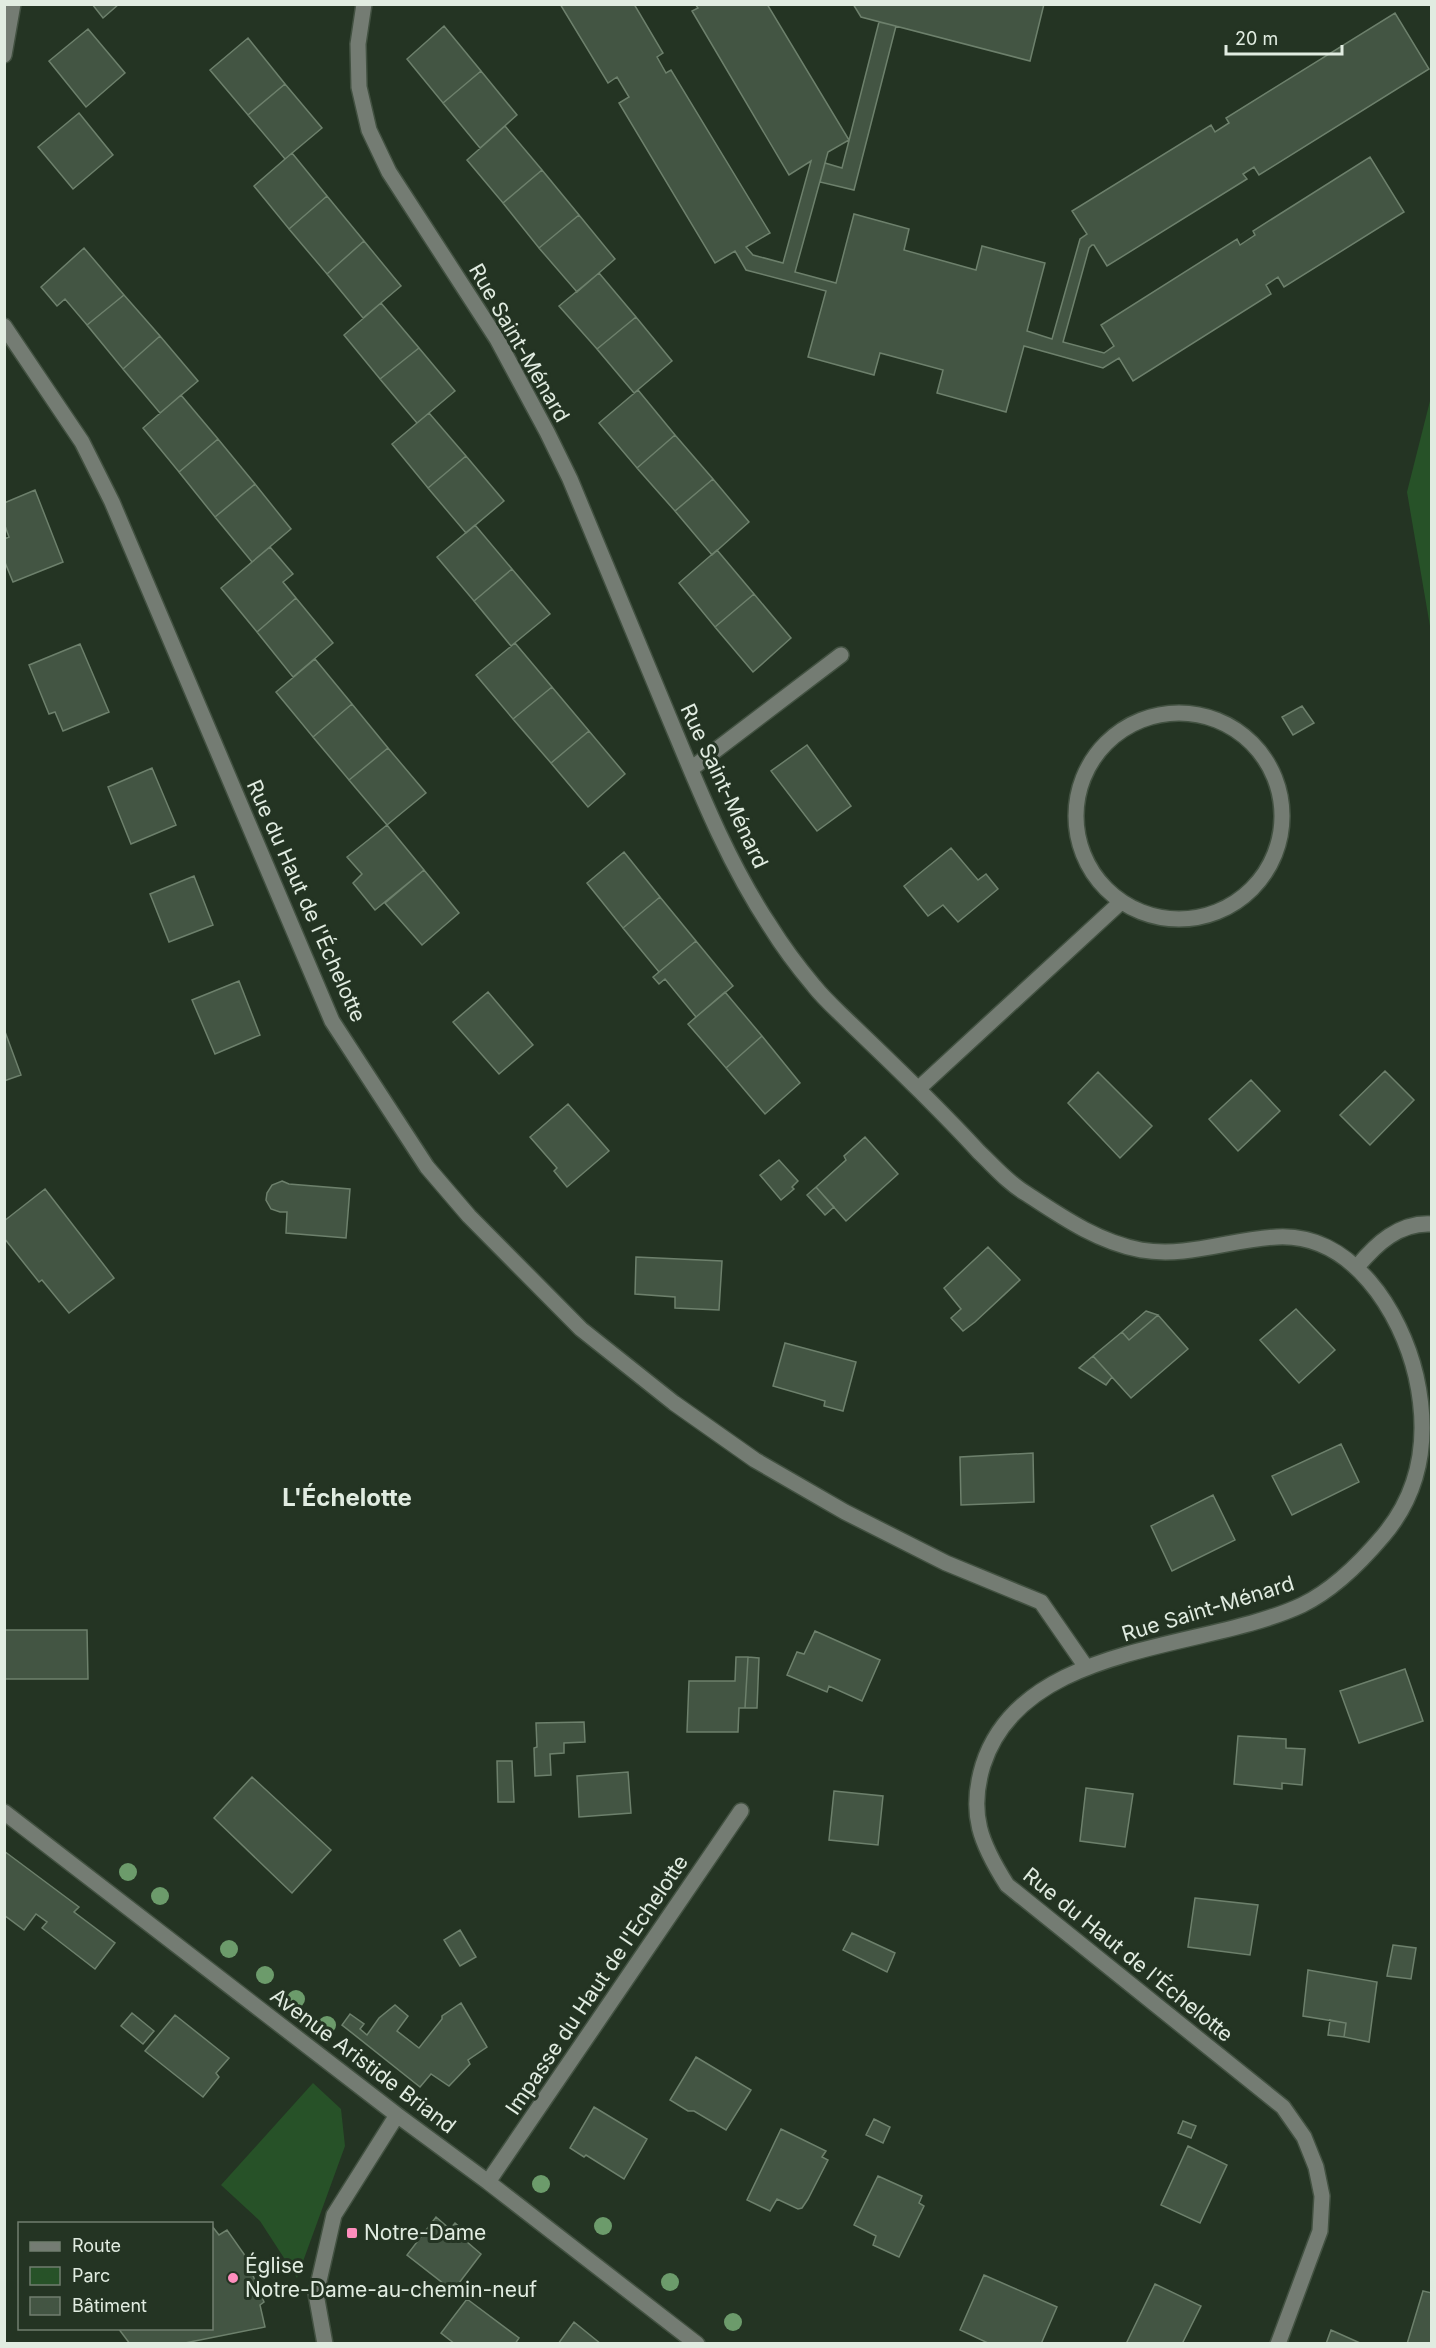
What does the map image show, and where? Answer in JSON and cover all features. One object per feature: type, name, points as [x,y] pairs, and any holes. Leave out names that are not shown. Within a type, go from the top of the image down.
[{"type":"street","points":[[4,55],[13,4]]},
{"type":"street","name":"Rue Saint-Ménard","points":[[364,4],[358,44],[359,87],[369,130],[389,172],[497,339],[548,432],[690,769],[732,860],[770,926],[816,990],[1013,1186],[1073,1224],[1107,1241],[1140,1250],[1173,1253],[1281,1236],[1302,1238],[1322,1244],[1357,1267],[1377,1291],[1398,1325],[1415,1373],[1424,1424],[1417,1471],[1408,1497],[1395,1522],[1366,1556],[1306,1603],[1265,1619],[1086,1667]]},
{"type":"street","name":"Rue du Haut de l'Échelotte","points":[[4,326],[82,442],[112,502],[332,1021],[426,1167],[485,1232],[581,1329],[674,1403],[755,1460],[845,1512],[946,1563],[1041,1602],[1086,1667],[1039,1691],[1015,1710],[992,1744],[975,1795],[984,1848],[1007,1885],[1283,2107],[1304,2137],[1316,2167],[1322,2196],[1320,2230],[1278,2343]]},
{"type":"street","points":[[690,769],[841,655]]},
{"type":"street","points":[[1168,712],[1204,715],[1237,729],[1261,751],[1277,780],[1283,812],[1279,844],[1265,873],[1243,897],[1233,903],[1215,913],[1183,920],[1150,916],[1120,902],[1095,877],[1079,845],[1075,809],[1084,774],[1099,751],[1104,744],[1133,722],[1168,712]]},
{"type":"street","points":[[918,1089],[1120,902]]},
{"type":"street","points":[[1357,1267],[1377,1243],[1398,1231],[1431,1224]]},
{"type":"street","name":"Impasse du Haut de l'Echelotte","points":[[488,2182],[741,1811]]},
{"type":"street","name":"Avenue Aristide Briand","points":[[4,1812],[697,2343]]},
{"type":"street","points":[[325,2343],[316,2294],[334,2215],[397,2115]]},
{"type":"green space","points":[[1431,397],[1431,632],[1407,492]]},
{"type":"green space","points":[[313,2083],[341,2109],[345,2146],[297,2278],[260,2221],[221,2185]]},
{"type":"building","points":[[92,4],[119,4],[103,18]]},
{"type":"building","points":[[560,4],[634,4],[663,53],[657,57],[666,73],[671,70],[770,233],[746,247],[753,255],[783,263],[811,161],[789,175],[692,11],[698,8],[695,4],[767,4],[849,140],[828,152],[795,272],[836,283],[854,214],[909,229],[904,250],[976,270],[982,246],[1045,263],[1027,331],[1052,339],[1080,239],[1087,234],[1072,211],[1211,125],[1215,132],[1229,123],[1226,118],[1395,13],[1429,69],[1259,175],[1254,167],[1243,174],[1247,179],[1107,266],[1092,245],[1089,248],[1063,342],[1104,353],[1114,346],[1101,325],[1237,239],[1240,245],[1255,235],[1253,231],[1370,157],[1404,212],[1284,287],[1278,277],[1266,285],[1271,294],[1133,381],[1119,358],[1103,368],[1024,346],[1006,412],[937,393],[943,370],[880,353],[874,375],[808,357],[826,291],[746,270],[735,251],[715,263],[619,103],[629,97],[617,77],[608,83]]},
{"type":"building","points":[[853,4],[1044,4],[1030,61],[861,17]]},
{"type":"building","points":[[879,22],[896,26],[854,190],[820,182],[825,163],[842,168]]},
{"type":"building","points":[[444,26],[481,71],[443,103],[407,59]]},
{"type":"building","points":[[88,29],[125,73],[86,107],[49,61]]},
{"type":"building","points":[[248,38],[285,84],[248,115],[210,70]]},
{"type":"building","points":[[481,71],[517,115],[480,148],[443,103]]},
{"type":"building","points":[[285,84],[322,128],[285,159],[248,115]]},
{"type":"building","points":[[79,113],[113,155],[73,189],[38,147]]},
{"type":"building","points":[[505,126],[542,170],[503,203],[467,160]]},
{"type":"building","points":[[292,153],[327,196],[289,229],[254,186]]},
{"type":"building","points":[[542,170],[579,215],[539,248],[503,203]]},
{"type":"building","points":[[327,196],[364,241],[327,274],[289,229]]},
{"type":"building","points":[[579,215],[615,259],[577,292],[539,248]]},
{"type":"building","points":[[364,241],[401,286],[363,318],[327,274]]},
{"type":"building","points":[[84,248],[124,295],[87,325],[65,299],[57,306],[41,287]]},
{"type":"building","points":[[599,273],[636,317],[597,349],[559,306]]},
{"type":"building","points":[[124,295],[160,336],[123,369],[87,325]]},
{"type":"building","points":[[381,303],[419,348],[380,379],[344,335]]},
{"type":"building","points":[[636,317],[672,361],[634,393],[597,349]]},
{"type":"building","points":[[160,336],[198,381],[160,413],[123,369]]},
{"type":"building","points":[[419,348],[455,391],[417,423],[380,379]]},
{"type":"building","points":[[638,390],[675,435],[637,468],[599,423]]},
{"type":"building","points":[[181,395],[218,439],[179,472],[143,428]]},
{"type":"building","points":[[429,413],[466,456],[428,488],[392,444]]},
{"type":"building","points":[[675,435],[713,479],[675,511],[637,468]]},
{"type":"building","points":[[218,439],[255,484],[215,517],[179,472]]},
{"type":"building","points":[[466,456],[504,501],[466,533],[428,488]]},
{"type":"building","points":[[713,479],[749,522],[712,555],[675,511]]},
{"type":"building","points":[[255,484],[291,529],[252,562],[215,517]]},
{"type":"building","points":[[35,490],[63,562],[13,582],[4,560],[4,539],[9,537],[4,523],[4,503]]},
{"type":"building","points":[[475,525],[512,569],[474,601],[437,557]]},
{"type":"building","points":[[270,547],[293,574],[283,582],[296,598],[257,632],[221,588]]},
{"type":"building","points":[[717,550],[754,594],[715,627],[679,583]]},
{"type":"building","points":[[512,569],[550,614],[511,646],[474,601]]},
{"type":"building","points":[[754,594],[791,638],[753,672],[715,627]]},
{"type":"building","points":[[296,598],[333,643],[293,677],[257,632]]},
{"type":"building","points":[[515,643],[552,687],[513,719],[476,675]]},
{"type":"building","points":[[80,644],[109,712],[63,731],[55,712],[49,714],[29,665]]},
{"type":"building","points":[[315,659],[352,704],[313,737],[276,692]]},
{"type":"building","points":[[552,687],[589,731],[551,763],[513,719]]},
{"type":"building","points":[[352,704],[388,748],[349,780],[313,737]]},
{"type":"building","points":[[1302,706],[1314,723],[1293,735],[1282,717]]},
{"type":"building","points":[[589,731],[625,774],[588,807],[551,763]]},
{"type":"building","points":[[807,745],[851,806],[817,831],[771,771]]},
{"type":"building","points":[[388,748],[426,793],[387,825],[349,780]]},
{"type":"building","points":[[152,768],[176,825],[131,844],[108,787]]},
{"type":"building","points":[[387,825],[424,870],[375,910],[353,883],[362,874],[347,857]]},
{"type":"building","points":[[951,848],[978,880],[986,874],[998,889],[958,922],[943,905],[928,916],[904,886]]},
{"type":"building","points":[[624,852],[660,897],[623,928],[587,883]]},
{"type":"building","points":[[424,870],[459,913],[422,945],[385,903]]},
{"type":"building","points":[[194,876],[213,925],[169,942],[150,894]]},
{"type":"building","points":[[660,897],[696,941],[659,972],[623,928]]},
{"type":"building","points":[[696,941],[733,986],[696,1017],[665,979],[659,984],[653,977]]},
{"type":"building","points":[[239,981],[260,1035],[215,1054],[192,1000]]},
{"type":"building","points":[[488,992],[533,1045],[499,1074],[453,1022]]},
{"type":"building","points":[[725,992],[762,1036],[726,1068],[688,1024]]},
{"type":"building","points":[[4,1029],[21,1075],[4,1081]]},
{"type":"building","points":[[762,1036],[800,1083],[765,1114],[726,1068]]},
{"type":"building","points":[[1385,1071],[1414,1100],[1370,1145],[1340,1115]]},
{"type":"building","points":[[1098,1072],[1152,1126],[1120,1158],[1068,1103]]},
{"type":"building","points":[[1251,1080],[1280,1111],[1238,1151],[1209,1119]]},
{"type":"building","points":[[568,1104],[609,1151],[567,1187],[554,1171],[557,1168],[530,1137]]},
{"type":"building","points":[[865,1137],[898,1174],[846,1221],[816,1187],[846,1160],[844,1156]]},
{"type":"building","points":[[779,1160],[798,1181],[792,1187],[794,1189],[781,1200],[760,1175]]},
{"type":"building","points":[[282,1181],[289,1184],[350,1189],[346,1238],[286,1233],[287,1212],[271,1209],[266,1200],[272,1185]]},
{"type":"building","points":[[816,1187],[834,1207],[825,1215],[807,1195]]},
{"type":"building","points":[[45,1189],[114,1278],[69,1313],[42,1280],[39,1282],[4,1238],[4,1221]]},
{"type":"building","points":[[988,1247],[1020,1280],[963,1331],[951,1318],[961,1309],[944,1288]]},
{"type":"building","points":[[636,1257],[722,1261],[719,1310],[675,1308],[675,1297],[635,1294]]},
{"type":"building","points":[[1296,1309],[1335,1350],[1299,1383],[1260,1340]]},
{"type":"building","points":[[1146,1311],[1158,1315],[1129,1340],[1122,1332]]},
{"type":"building","points":[[1158,1315],[1188,1349],[1131,1398],[1093,1356],[1122,1332],[1129,1340]]},
{"type":"building","points":[[785,1343],[856,1362],[843,1411],[824,1406],[825,1401],[773,1386]]},
{"type":"building","points":[[1093,1356],[1112,1377],[1106,1385],[1079,1368]]},
{"type":"building","points":[[1341,1444],[1359,1482],[1292,1515],[1272,1476]]},
{"type":"building","points":[[1033,1453],[1034,1502],[961,1505],[960,1457]]},
{"type":"building","points":[[1213,1495],[1235,1540],[1172,1571],[1151,1526]]},
{"type":"building","points":[[4,1630],[87,1630],[88,1679],[4,1679]]},
{"type":"building","points":[[815,1631],[880,1660],[862,1701],[829,1686],[827,1692],[787,1675],[797,1652],[804,1654]]},
{"type":"building","points":[[736,1657],[748,1657],[745,1708],[739,1708],[738,1732],[687,1732],[689,1681],[735,1681]]},
{"type":"building","points":[[748,1657],[759,1658],[757,1708],[745,1708]]},
{"type":"building","points":[[1405,1669],[1423,1721],[1359,1743],[1340,1691]]},
{"type":"building","points":[[584,1722],[585,1742],[564,1743],[564,1753],[550,1754],[551,1775],[535,1776],[536,1723]]},
{"type":"building","points":[[1238,1736],[1286,1739],[1286,1748],[1305,1749],[1302,1785],[1282,1783],[1282,1789],[1234,1784]]},
{"type":"building","points":[[497,1761],[512,1761],[514,1802],[498,1802]]},
{"type":"building","points":[[628,1772],[631,1813],[579,1817],[577,1776]]},
{"type":"building","points":[[252,1777],[331,1850],[292,1893],[214,1818]]},
{"type":"building","points":[[1086,1788],[1133,1794],[1125,1847],[1080,1841]]},
{"type":"building","points":[[834,1791],[883,1796],[878,1845],[829,1840]]},
{"type":"building","points":[[4,1851],[79,1907],[74,1912],[115,1943],[95,1969],[42,1928],[47,1922],[36,1914],[24,1930],[4,1915]]},
{"type":"building","points":[[1195,1898],[1258,1905],[1250,1955],[1188,1947]]},
{"type":"building","points":[[460,1930],[476,1957],[460,1966],[444,1940]]},
{"type":"building","points":[[852,1933],[895,1953],[887,1972],[843,1950]]},
{"type":"building","points":[[1393,1945],[1416,1948],[1411,1979],[1387,1976]]},
{"type":"building","points":[[1308,1970],[1377,1982],[1369,2042],[1344,2037],[1346,2023],[1303,2016]]},
{"type":"building","points":[[461,2003],[487,2047],[468,2060],[470,2064],[449,2086],[431,2074],[420,2087],[342,2025],[350,2014],[364,2024],[360,2029],[367,2035],[379,2018],[395,2005],[408,2016],[397,2031],[419,2048],[442,2016]]},
{"type":"building","points":[[132,2013],[154,2031],[143,2044],[121,2026]]},
{"type":"building","points":[[175,2015],[229,2058],[216,2073],[219,2077],[203,2097],[145,2051]]},
{"type":"building","points":[[1330,2020],[1346,2023],[1344,2037],[1328,2035]]},
{"type":"building","points":[[696,2057],[751,2090],[726,2130],[670,2100]]},
{"type":"building","points":[[594,2107],[647,2139],[624,2179],[586,2155],[584,2157],[570,2148]]},
{"type":"building","points":[[874,2119],[890,2127],[883,2143],[866,2135]]},
{"type":"building","points":[[1183,2121],[1196,2126],[1191,2138],[1178,2133]]},
{"type":"building","points":[[781,2129],[826,2151],[822,2157],[828,2160],[802,2208],[798,2209],[777,2199],[770,2211],[747,2200]]},
{"type":"building","points":[[1188,2146],[1227,2165],[1200,2223],[1161,2205]]},
{"type":"building","points":[[878,2176],[922,2196],[919,2203],[924,2206],[899,2257],[873,2245],[876,2236],[854,2225]]},
{"type":"building","points":[[436,2217],[450,2229],[455,2223],[469,2235],[466,2241],[481,2254],[453,2291],[407,2255]]},
{"type":"building","name":"Église Notre-Dame-au-chemin-neuf","points":[[213,2227],[219,2235],[227,2230],[244,2254],[264,2302],[260,2305],[265,2327],[180,2344],[130,2344],[120,2330],[213,2330]]},
{"type":"building","points":[[984,2275],[1057,2307],[1041,2344],[990,2344],[960,2330]]},
{"type":"building","points":[[1155,2284],[1201,2306],[1182,2344],[1126,2344]]},
{"type":"building","points":[[1423,2291],[1432,2293],[1432,2344],[1407,2344]]},
{"type":"building","points":[[467,2299],[519,2338],[515,2344],[455,2344],[441,2333]]},
{"type":"building","points":[[574,2322],[601,2344],[558,2344]]},
{"type":"building","points":[[1331,2330],[1360,2343],[1326,2344]]},
{"type":"place","name":"Notre-Dame","points":[[352,2233]]},
{"type":"place","name":"Église Notre-Dame-au-chemin-neuf","points":[[233,2278]]},
{"type":"district","name":"L'Échelotte","points":[[347,1498]]}]
